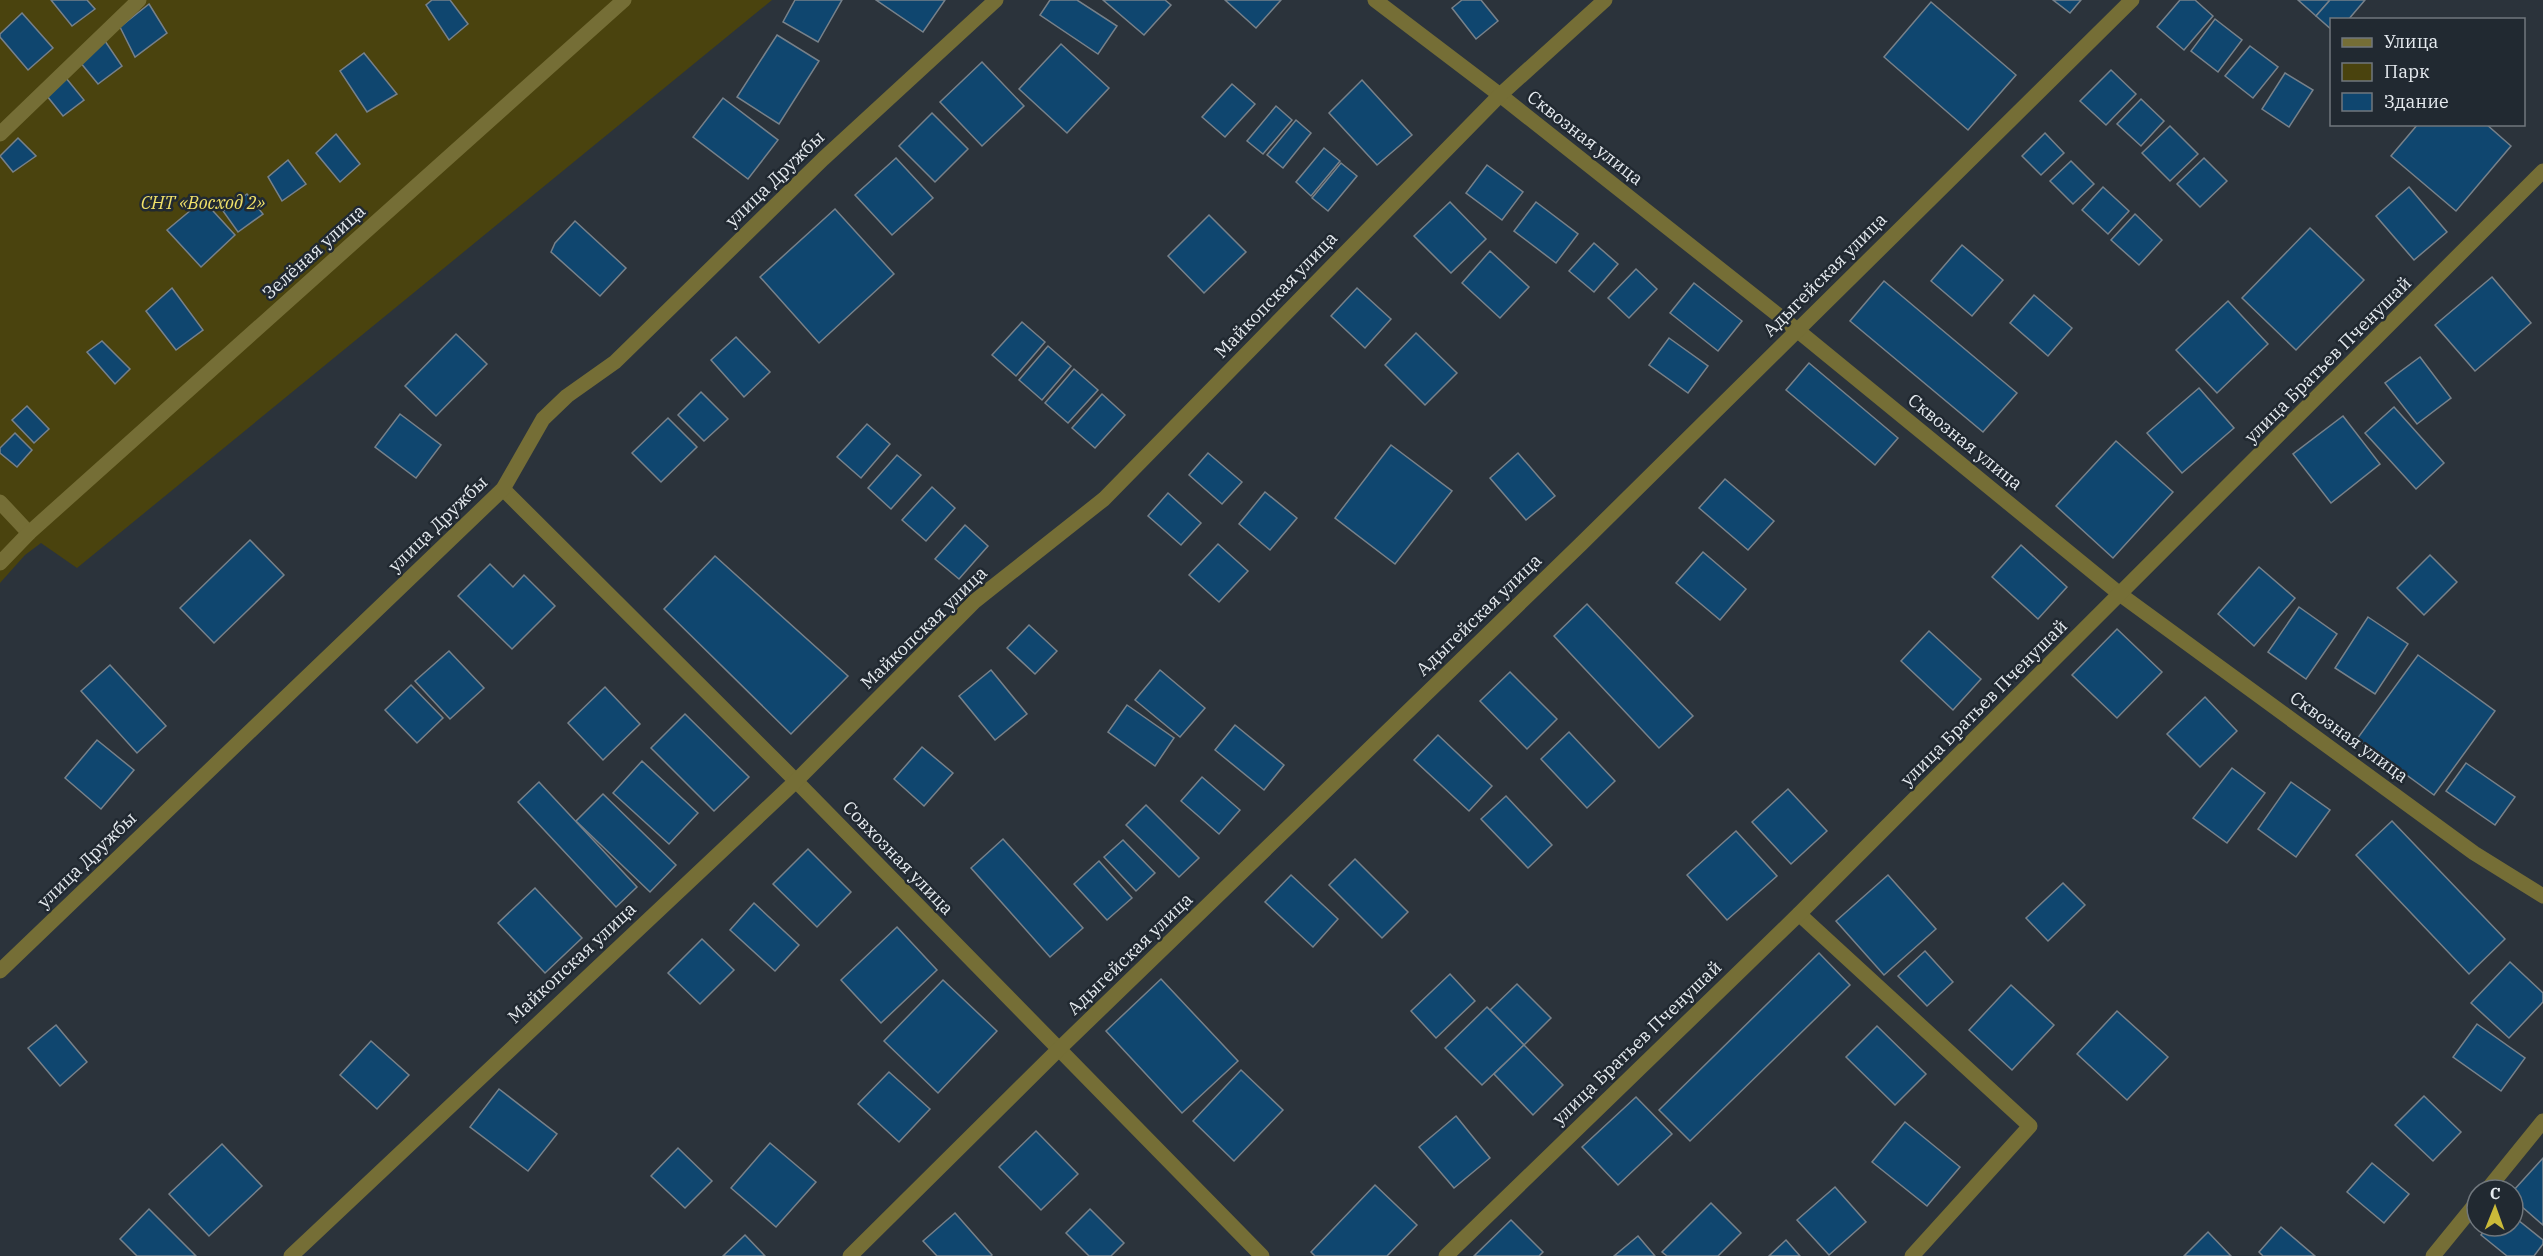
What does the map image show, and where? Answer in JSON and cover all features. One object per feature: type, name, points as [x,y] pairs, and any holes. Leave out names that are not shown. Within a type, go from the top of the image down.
[{"type":"street","points":[[0,134],[139,0]]},
{"type":"street","name":"Зелёная улица","points":[[0,564],[29,533],[624,0]]},
{"type":"street","name":"улица Дружбы","points":[[0,971],[503,489],[543,419],[567,396],[615,362],[823,159],[996,0]]},
{"type":"street","name":"Сквозная улица","points":[[1375,0],[1500,95],[1797,330],[2121,595],[2474,853],[2543,896]]},
{"type":"street","name":"Майкопская улица","points":[[291,1256],[796,781],[975,601],[1104,499],[1500,95],[1605,0]]},
{"type":"street","name":"Адыгейская улица","points":[[850,1256],[1058,1050],[1581,544],[2132,0]]},
{"type":"street","name":"улица Братьев Пченушай","points":[[1446,1256],[1799,914],[2121,595],[2543,171]]},
{"type":"street","name":"Совхозная улица","points":[[503,489],[796,781],[1262,1256]]},
{"type":"street","points":[[0,502],[29,533]]},
{"type":"street","points":[[1799,914],[2030,1126],[1912,1256]]},
{"type":"street","points":[[2497,1178],[2543,1121]]},
{"type":"street","points":[[2433,1256],[2465,1217]]},
{"type":"green space","name":"СНТ «Восход 2»","points":[[0,0],[772,0],[77,568],[41,543],[25,555],[0,583]]},
{"type":"building","points":[[51,0],[87,0],[95,9],[72,26]]},
{"type":"building","points":[[432,0],[450,0],[468,24],[449,40],[426,5]]},
{"type":"building","points":[[795,0],[842,0],[818,42],[783,22]]},
{"type":"building","points":[[876,0],[945,0],[923,32]]},
{"type":"building","points":[[1050,0],[1077,0],[1117,26],[1098,54],[1040,15]]},
{"type":"building","points":[[1103,0],[1165,0],[1171,5],[1144,35]]},
{"type":"building","points":[[1225,0],[1281,0],[1256,28]]},
{"type":"building","points":[[1462,0],[1481,0],[1498,21],[1476,39],[1452,8]]},
{"type":"building","points":[[2053,0],[2081,0],[2070,13]]},
{"type":"building","points":[[2180,0],[2195,0],[2213,16],[2184,50],[2157,27]]},
{"type":"building","points":[[2298,0],[2330,0],[2316,16]]},
{"type":"building","points":[[2330,0],[2365,0],[2350,18],[2330,18],[2330,28],[2316,16]]},
{"type":"building","points":[[1931,2],[2016,75],[1968,130],[1884,57]]},
{"type":"building","points":[[149,4],[167,33],[135,57],[120,27]]},
{"type":"building","points":[[22,13],[53,48],[28,70],[0,37],[0,34]]},
{"type":"building","points":[[2215,19],[2242,40],[2218,72],[2191,51]]},
{"type":"building","points":[[777,35],[819,61],[779,124],[737,97]]},
{"type":"building","points":[[105,41],[122,66],[98,84],[80,62]]},
{"type":"building","points":[[1061,44],[1109,88],[1067,133],[1019,89]]},
{"type":"building","points":[[2250,46],[2278,67],[2253,98],[2225,76]]},
{"type":"building","points":[[364,53],[397,94],[367,112],[340,71]]},
{"type":"building","points":[[982,62],[1024,106],[982,146],[940,102]]},
{"type":"building","points":[[2111,70],[2136,94],[2106,125],[2080,101]]},
{"type":"building","points":[[2285,73],[2313,90],[2289,127],[2262,109]]},
{"type":"building","points":[[66,78],[84,100],[63,116],[47,96]]},
{"type":"building","points":[[1362,80],[1412,135],[1377,165],[1329,113]]},
{"type":"building","points":[[1232,84],[1255,104],[1225,137],[1202,117]]},
{"type":"building","points":[[723,98],[778,140],[748,179],[693,137]]},
{"type":"building","points":[[2141,99],[2164,121],[2141,146],[2117,124]]},
{"type":"building","points":[[1276,106],[1292,120],[1263,154],[1247,141]]},
{"type":"building","points":[[932,113],[968,149],[935,182],[899,146]]},
{"type":"building","points":[[1296,120],[1311,133],[1283,168],[1267,155]]},
{"type":"building","points":[[2170,126],[2198,154],[2170,181],[2142,153]]},
{"type":"building","points":[[2416,126],[2488,126],[2511,146],[2456,211],[2391,156]]},
{"type":"building","points":[[2045,133],[2064,153],[2041,175],[2022,156]]},
{"type":"building","points":[[336,134],[360,164],[340,182],[316,153]]},
{"type":"building","points":[[18,138],[36,156],[13,172],[0,156]]},
{"type":"building","points":[[1324,148],[1340,161],[1311,196],[1296,182]]},
{"type":"building","points":[[896,158],[933,198],[892,235],[855,195]]},
{"type":"building","points":[[2204,158],[2227,181],[2200,207],[2177,184]]},
{"type":"building","points":[[288,160],[306,184],[282,201],[268,177]]},
{"type":"building","points":[[2071,161],[2094,184],[2073,204],[2050,181]]},
{"type":"building","points":[[1341,163],[1357,176],[1328,211],[1312,198]]},
{"type":"building","points":[[1487,165],[1523,192],[1502,220],[1466,193]]},
{"type":"building","points":[[2103,187],[2129,211],[2108,234],[2082,210]]},
{"type":"building","points":[[2409,187],[2447,232],[2414,260],[2376,216]]},
{"type":"building","points":[[247,194],[263,214],[238,232],[223,211]]},
{"type":"building","points":[[203,200],[235,235],[201,267],[167,230]]},
{"type":"building","points":[[1450,202],[1486,239],[1451,273],[1414,236]]},
{"type":"building","points":[[1536,202],[1578,234],[1556,263],[1514,231]]},
{"type":"building","points":[[835,209],[894,274],[819,343],[760,277]]},
{"type":"building","points":[[2135,214],[2162,240],[2139,265],[2111,240]]},
{"type":"building","points":[[1209,215],[1246,252],[1204,293],[1168,256]]},
{"type":"building","points":[[575,221],[626,268],[600,296],[551,252],[555,243]]},
{"type":"building","points":[[2310,228],[2364,280],[2296,350],[2242,298]]},
{"type":"building","points":[[1594,243],[1618,264],[1594,292],[1569,271]]},
{"type":"building","points":[[1962,245],[2003,280],[1972,316],[1931,281]]},
{"type":"building","points":[[1490,251],[1529,287],[1500,318],[1462,283]]},
{"type":"building","points":[[1636,269],[1657,289],[1629,318],[1608,298]]},
{"type":"building","points":[[2492,277],[2531,323],[2475,371],[2435,325]]},
{"type":"building","points":[[1884,281],[2017,393],[1983,432],[1850,321]]},
{"type":"building","points":[[1694,283],[1742,321],[1718,351],[1670,313]]},
{"type":"building","points":[[172,288],[203,330],[176,350],[146,311]]},
{"type":"building","points":[[1357,288],[1391,319],[1365,348],[1331,316]]},
{"type":"building","points":[[2034,295],[2072,328],[2048,356],[2010,323]]},
{"type":"building","points":[[2228,301],[2268,344],[2217,393],[2176,350]]},
{"type":"building","points":[[1022,322],[1045,342],[1016,376],[992,355]]},
{"type":"building","points":[[1416,333],[1457,373],[1425,405],[1385,365]]},
{"type":"building","points":[[456,334],[487,364],[436,416],[405,386]]},
{"type":"building","points":[[736,337],[770,372],[744,397],[711,360]]},
{"type":"building","points":[[1669,338],[1708,366],[1688,393],[1649,365]]},
{"type":"building","points":[[102,341],[130,369],[115,384],[87,352]]},
{"type":"building","points":[[1048,346],[1071,366],[1042,400],[1019,380]]},
{"type":"building","points":[[2420,357],[2451,398],[2417,424],[2385,383]]},
{"type":"building","points":[[1809,363],[1898,438],[1875,465],[1786,390]]},
{"type":"building","points":[[1074,369],[1098,390],[1068,423],[1045,403]]},
{"type":"building","points":[[2199,388],[2234,428],[2182,473],[2147,433]]},
{"type":"building","points":[[701,392],[728,419],[704,441],[678,415]]},
{"type":"building","points":[[1102,394],[1125,415],[1095,448],[1072,428]]},
{"type":"building","points":[[27,406],[49,429],[34,443],[12,420]]},
{"type":"building","points":[[2394,407],[2444,463],[2416,489],[2365,433]]},
{"type":"building","points":[[400,414],[441,445],[416,478],[375,447]]},
{"type":"building","points":[[2343,416],[2380,464],[2331,503],[2293,454]]},
{"type":"building","points":[[668,418],[697,447],[661,482],[632,453]]},
{"type":"building","points":[[867,424],[890,444],[861,478],[837,457]]},
{"type":"building","points":[[15,433],[32,450],[17,467],[0,453],[0,448]]},
{"type":"building","points":[[2116,441],[2173,492],[2113,558],[2056,506]]},
{"type":"building","points":[[1391,445],[1452,491],[1395,564],[1335,518]]},
{"type":"building","points":[[1208,453],[1242,482],[1222,504],[1189,475]]},
{"type":"building","points":[[1518,453],[1555,496],[1526,520],[1490,478]]},
{"type":"building","points":[[897,455],[921,475],[891,509],[868,488]]},
{"type":"building","points":[[1725,479],[1774,521],[1748,550],[1699,508]]},
{"type":"building","points":[[932,487],[955,508],[926,541],[902,520]]},
{"type":"building","points":[[1265,492],[1297,518],[1270,550],[1239,524]]},
{"type":"building","points":[[1168,493],[1201,523],[1181,545],[1148,516]]},
{"type":"building","points":[[965,525],[988,546],[959,579],[935,559]]},
{"type":"building","points":[[250,540],[284,575],[214,643],[180,608]]},
{"type":"building","points":[[1218,544],[1248,571],[1219,602],[1189,575]]},
{"type":"building","points":[[2021,545],[2067,587],[2038,619],[1992,577]]},
{"type":"building","points":[[1703,552],[1746,589],[1720,620],[1676,583]]},
{"type":"building","points":[[2430,555],[2457,582],[2424,615],[2397,588]]},
{"type":"building","points":[[715,556],[848,676],[791,734],[664,609]]},
{"type":"building","points":[[490,564],[513,587],[524,575],[555,606],[512,649],[458,596]]},
{"type":"building","points":[[2259,567],[2295,598],[2254,646],[2218,614]]},
{"type":"building","points":[[1587,604],[1693,716],[1659,748],[1554,636]]},
{"type":"building","points":[[2299,607],[2337,634],[2306,679],[2268,652]]},
{"type":"building","points":[[2368,617],[2408,644],[2375,694],[2335,668]]},
{"type":"building","points":[[1029,625],[1057,651],[1035,674],[1007,648]]},
{"type":"building","points":[[2117,629],[2162,672],[2117,718],[2072,675]]},
{"type":"building","points":[[1929,631],[1981,679],[1953,710],[1901,661]]},
{"type":"building","points":[[449,651],[484,688],[450,719],[415,681]]},
{"type":"building","points":[[2418,655],[2495,711],[2434,795],[2357,739]]},
{"type":"building","points":[[110,665],[166,726],[137,753],[81,691]]},
{"type":"building","points":[[991,670],[1027,714],[995,740],[959,696]]},
{"type":"building","points":[[1160,670],[1205,708],[1180,737],[1135,700]]},
{"type":"building","points":[[1510,672],[1557,719],[1527,749],[1480,701]]},
{"type":"building","points":[[411,685],[443,718],[417,743],[385,710]]},
{"type":"building","points":[[605,687],[640,724],[603,760],[568,723]]},
{"type":"building","points":[[2205,697],[2237,731],[2200,767],[2167,734]]},
{"type":"building","points":[[1127,705],[1174,738],[1155,766],[1108,732]]},
{"type":"building","points":[[685,714],[749,777],[714,811],[651,748]]},
{"type":"building","points":[[1235,725],[1284,765],[1264,790],[1215,750]]},
{"type":"building","points":[[1569,732],[1615,781],[1587,808],[1541,759]]},
{"type":"building","points":[[1438,735],[1492,786],[1469,811],[1414,760]]},
{"type":"building","points":[[97,740],[134,770],[101,809],[65,778]]},
{"type":"building","points":[[922,747],[953,773],[924,806],[894,779]]},
{"type":"building","points":[[642,761],[698,813],[669,844],[613,793]]},
{"type":"building","points":[[2466,763],[2515,797],[2495,825],[2446,791]]},
{"type":"building","points":[[2232,768],[2265,793],[2227,843],[2193,818]]},
{"type":"building","points":[[1202,777],[1240,810],[1219,834],[1181,801]]},
{"type":"building","points":[[539,782],[637,887],[616,907],[518,802]]},
{"type":"building","points":[[2291,782],[2330,810],[2296,857],[2258,829]]},
{"type":"building","points":[[1788,789],[1827,831],[1791,864],[1752,822]]},
{"type":"building","points":[[603,794],[676,865],[650,892],[576,821]]},
{"type":"building","points":[[1506,796],[1552,845],[1528,868],[1481,819]]},
{"type":"building","points":[[1146,805],[1199,858],[1179,877],[1126,825]]},
{"type":"building","points":[[2392,821],[2505,939],[2469,974],[2356,855]]},
{"type":"building","points":[[1736,831],[1777,876],[1727,920],[1687,875]]},
{"type":"building","points":[[1003,839],[1083,928],[1050,957],[971,868]]},
{"type":"building","points":[[1123,840],[1155,873],[1136,891],[1104,857]]},
{"type":"building","points":[[808,849],[851,892],[817,927],[773,884]]},
{"type":"building","points":[[1355,859],[1408,912],[1382,938],[1329,885]]},
{"type":"building","points":[[1099,861],[1132,898],[1107,920],[1074,884]]},
{"type":"building","points":[[1291,875],[1338,919],[1313,947],[1265,902]]},
{"type":"building","points":[[1888,875],[1936,929],[1884,975],[1836,921]]},
{"type":"building","points":[[2063,883],[2085,905],[2048,941],[2026,918]]},
{"type":"building","points":[[535,888],[582,938],[545,973],[498,923]]},
{"type":"building","points":[[754,903],[799,945],[775,971],[730,930]]},
{"type":"building","points":[[897,927],[937,970],[881,1023],[841,980]]},
{"type":"building","points":[[702,939],[734,970],[700,1004],[668,973]]},
{"type":"building","points":[[1925,951],[1953,982],[1927,1006],[1898,976]]},
{"type":"building","points":[[1819,953],[1850,985],[1690,1141],[1659,1110]]},
{"type":"building","points":[[2510,962],[2543,993],[2543,1002],[2509,1038],[2471,1003]]},
{"type":"building","points":[[1450,974],[1475,1001],[1436,1038],[1411,1011]]},
{"type":"building","points":[[1161,979],[1238,1061],[1182,1113],[1106,1031]]},
{"type":"building","points":[[943,980],[997,1031],[938,1093],[884,1041]]},
{"type":"building","points":[[1517,984],[1551,1018],[1524,1045],[1490,1010]]},
{"type":"building","points":[[2011,985],[2054,1025],[2012,1070],[1969,1030]]},
{"type":"building","points":[[1487,1007],[1524,1045],[1482,1085],[1445,1048]]},
{"type":"building","points":[[2117,1011],[2168,1057],[2127,1100],[2077,1054]]},
{"type":"building","points":[[2477,1024],[2525,1058],[2501,1091],[2453,1057]]},
{"type":"building","points":[[56,1025],[87,1062],[60,1086],[28,1048]]},
{"type":"building","points":[[1877,1026],[1926,1074],[1895,1105],[1846,1057]]},
{"type":"building","points":[[371,1041],[409,1075],[377,1109],[340,1075]]},
{"type":"building","points":[[1524,1045],[1563,1085],[1533,1115],[1494,1074]]},
{"type":"building","points":[[1241,1070],[1283,1110],[1234,1161],[1193,1121]]},
{"type":"building","points":[[889,1072],[930,1109],[899,1142],[858,1104]]},
{"type":"building","points":[[499,1089],[557,1134],[528,1171],[470,1127]]},
{"type":"building","points":[[2424,1096],[2461,1132],[2433,1161],[2395,1125]]},
{"type":"building","points":[[1636,1097],[1672,1134],[1618,1185],[1582,1147]]},
{"type":"building","points":[[1456,1116],[1490,1158],[1454,1188],[1419,1147]]},
{"type":"building","points":[[1905,1122],[1960,1167],[1927,1206],[1872,1162]]},
{"type":"building","points":[[1036,1131],[1078,1174],[1041,1210],[999,1167]]},
{"type":"building","points":[[770,1143],[816,1182],[776,1227],[731,1188]]},
{"type":"building","points":[[222,1144],[262,1186],[209,1236],[169,1194]]},
{"type":"building","points":[[678,1148],[712,1181],[685,1208],[651,1176]]},
{"type":"building","points":[[2543,1158],[2543,1225],[2525,1209],[2525,1178]]},
{"type":"building","points":[[2372,1163],[2409,1194],[2384,1223],[2347,1192]]},
{"type":"building","points":[[1375,1185],[1417,1225],[1387,1256],[1315,1256],[1311,1252]]},
{"type":"building","points":[[1835,1187],[1866,1222],[1829,1255],[1797,1220]]},
{"type":"building","points":[[1711,1203],[1741,1233],[1718,1256],[1667,1256],[1662,1252]]},
{"type":"building","points":[[149,1209],[196,1256],[137,1256],[120,1239]]},
{"type":"building","points":[[1090,1209],[1124,1243],[1111,1256],[1089,1256],[1066,1233]]},
{"type":"building","points":[[955,1213],[991,1256],[937,1256],[923,1241]]},
{"type":"building","points":[[1511,1220],[1543,1252],[1539,1256],[1474,1256]]},
{"type":"building","points":[[2525,1226],[2543,1240],[2543,1244],[2534,1256],[2507,1256],[2485,1238],[2525,1238]]},
{"type":"building","points":[[2281,1227],[2315,1256],[2263,1256],[2259,1252]]},
{"type":"building","points":[[2208,1232],[2231,1256],[2184,1256]]},
{"type":"building","points":[[745,1235],[765,1256],[723,1256]]},
{"type":"building","points":[[1638,1236],[1655,1256],[1614,1256]]},
{"type":"building","points":[[1786,1240],[1800,1256],[1769,1256]]}]
